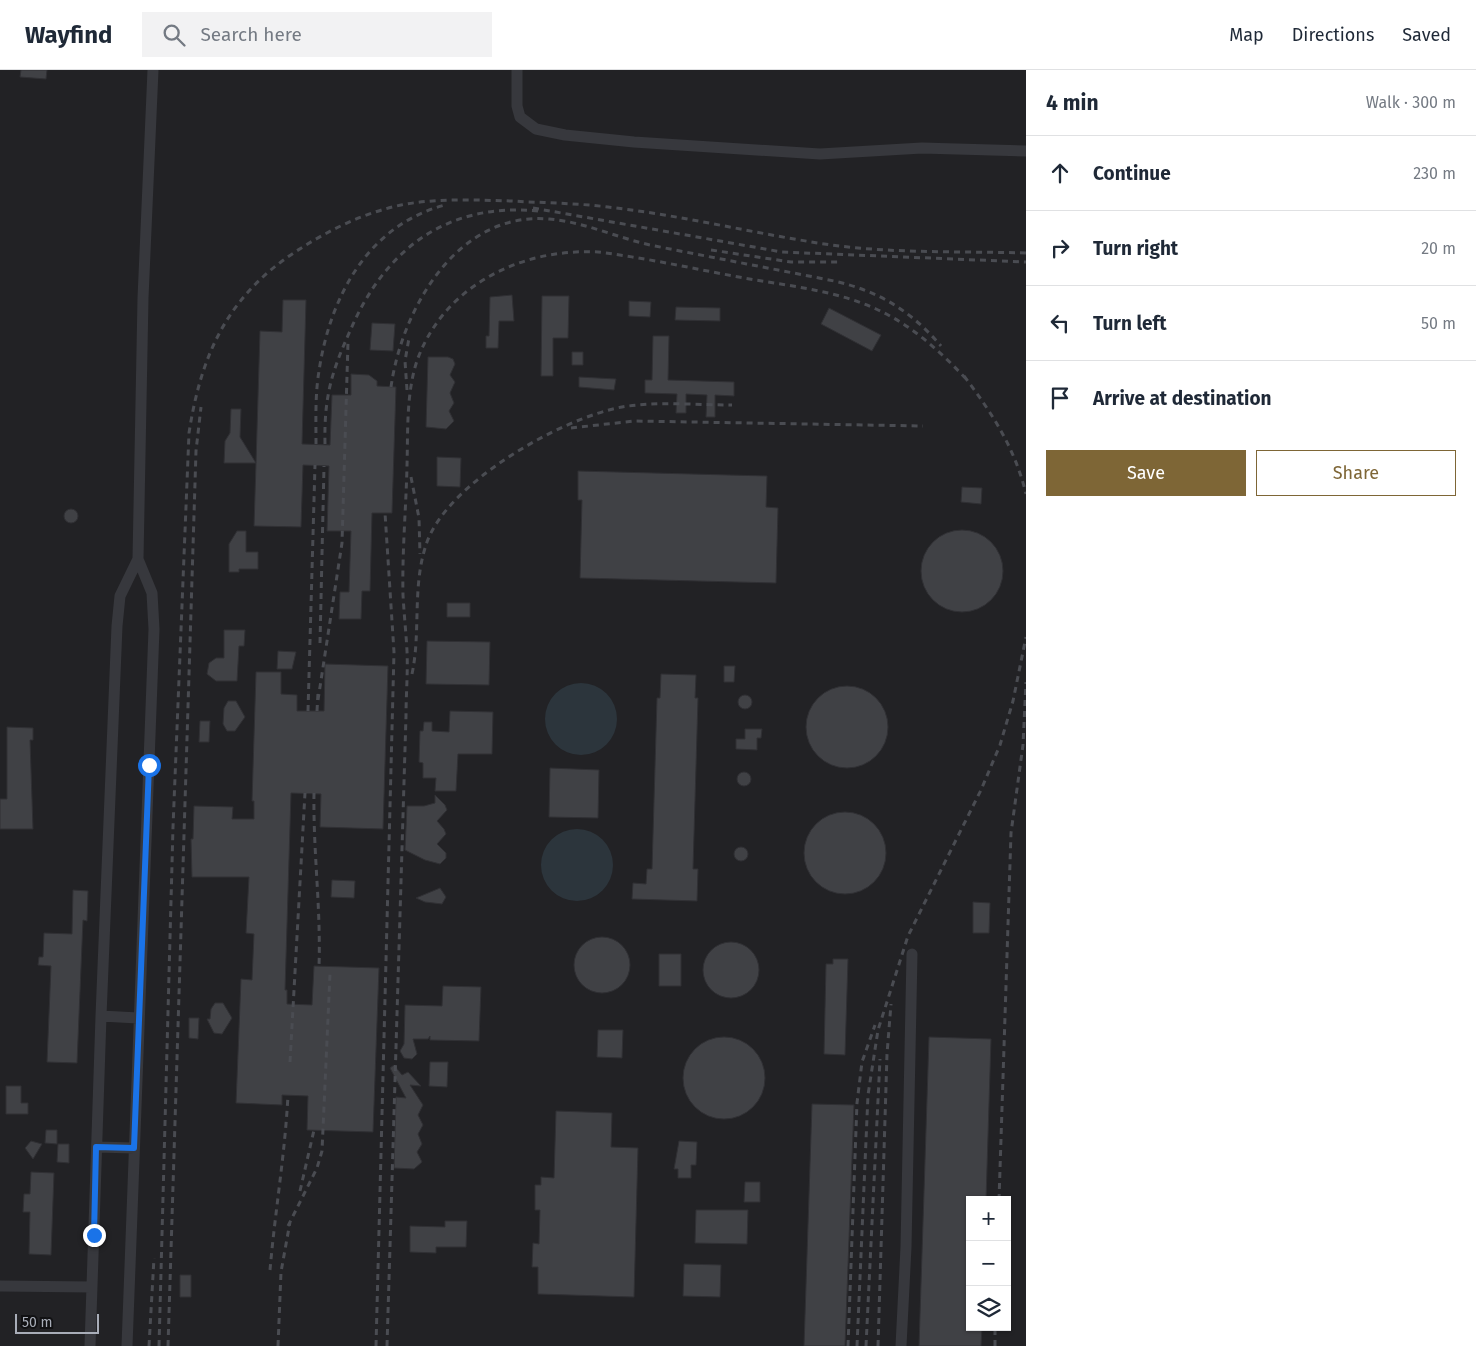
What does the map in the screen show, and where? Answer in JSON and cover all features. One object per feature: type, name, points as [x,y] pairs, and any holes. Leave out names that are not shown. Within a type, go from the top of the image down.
[{"type":"lane","points":[[127,1346],[154,620],[152,593],[138,559],[143,298],[152,70]]},
{"type":"lane","points":[[517,70],[517,106],[520,117],[536,129],[565,135],[634,142],[820,154],[922,148],[1026,151]]},
{"type":"lane","points":[[90,1346],[96,1147],[118,609],[124,584],[138,559]]},
{"type":"lane","points":[[901,1346],[906,1247],[912,954]]},
{"type":"lane","points":[[101,1016],[138,1018]]},
{"type":"lane","points":[[96,1147],[134,1148]]},
{"type":"lane","points":[[0,1286],[92,1287]]},
{"type":"shaded area","points":[[0,70],[1026,70],[1026,1346],[0,1346]]},
{"type":"shaded area","points":[[588,683],[607,693],[615,705],[617,719],[615,733],[607,745],[595,753],[574,755],[555,745],[547,733],[545,712],[555,693],[567,685]]},
{"type":"shaded area","points":[[584,829],[603,839],[611,851],[613,865],[611,879],[603,891],[591,899],[570,901],[551,891],[543,879],[541,858],[551,839],[563,831]]},
{"type":"building","points":[[21,70],[47,70],[46,79],[20,77]]},
{"type":"building","points":[[512,295],[514,321],[499,321],[498,348],[486,348],[486,336],[489,336],[490,297]]},
{"type":"building","points":[[542,296],[569,296],[568,338],[553,338],[553,376],[541,376]]},
{"type":"building","points":[[283,300],[306,300],[302,444],[330,445],[332,395],[351,395],[351,374],[369,375],[377,381],[377,386],[396,387],[392,513],[372,513],[370,591],[362,591],[361,619],[339,619],[340,592],[349,592],[351,531],[327,531],[329,466],[303,465],[301,527],[254,526],[260,331],[282,332]]},
{"type":"building","points":[[629,301],[651,302],[650,317],[629,316]]},
{"type":"building","points":[[676,307],[720,308],[720,321],[675,320]]},
{"type":"building","points":[[829,308],[881,335],[872,351],[821,324]]},
{"type":"building","points":[[372,323],[395,324],[393,351],[370,350]]},
{"type":"building","points":[[653,336],[669,336],[668,380],[734,382],[734,396],[715,395],[715,417],[706,417],[707,395],[686,394],[686,413],[676,413],[677,394],[645,393],[645,380],[652,380]]},
{"type":"building","points":[[572,352],[583,352],[583,365],[572,365]]},
{"type":"building","points":[[428,357],[448,357],[453,359],[455,364],[450,375],[455,382],[450,393],[454,403],[449,411],[454,421],[446,429],[426,427]]},
{"type":"building","points":[[579,377],[616,379],[614,390],[579,387]]},
{"type":"building","points":[[231,409],[241,409],[240,437],[256,463],[224,463],[225,441],[230,433]]},
{"type":"building","points":[[437,457],[461,458],[460,487],[437,486]]},
{"type":"building","points":[[578,471],[767,476],[766,507],[778,508],[776,583],[580,578],[582,500],[578,500]]},
{"type":"building","points":[[962,487],[982,488],[981,504],[961,502]]},
{"type":"building","points":[[71,509],[76,511],[78,516],[76,521],[71,523],[66,521],[64,516],[66,511]]},
{"type":"building","points":[[954,530],[970,530],[985,537],[996,548],[1003,563],[1000,587],[991,600],[970,612],[954,612],[939,605],[928,594],[921,579],[921,563],[928,548],[939,537]]},
{"type":"building","points":[[237,531],[246,531],[246,552],[258,552],[258,569],[239,569],[239,572],[229,572],[229,544]]},
{"type":"building","points":[[447,603],[470,603],[470,617],[447,617]]},
{"type":"building","points":[[224,630],[245,630],[244,646],[239,646],[237,681],[216,681],[207,674],[209,663],[216,658],[224,658]]},
{"type":"building","points":[[427,641],[490,642],[489,685],[426,684]]},
{"type":"building","points":[[278,651],[296,652],[292,669],[277,669]]},
{"type":"building","points":[[325,664],[388,666],[383,829],[320,827],[321,794],[291,793],[285,990],[287,990],[287,1004],[312,1005],[314,966],[379,968],[373,1132],[307,1130],[308,1096],[282,1095],[282,1105],[236,1103],[241,979],[252,980],[254,934],[246,933],[249,877],[192,877],[191,839],[193,839],[194,806],[233,807],[232,819],[254,819],[254,801],[252,801],[256,672],[281,672],[281,694],[297,695],[297,711],[324,711]]},
{"type":"building","points":[[724,666],[735,666],[734,682],[724,682]]},
{"type":"building","points":[[661,674],[696,675],[695,698],[698,698],[693,869],[698,869],[697,901],[632,899],[633,883],[646,884],[647,869],[652,869],[657,698],[660,698]]},
{"type":"building","points":[[839,686],[855,686],[870,693],[881,704],[888,719],[885,743],[876,756],[855,768],[839,768],[824,761],[813,750],[806,735],[806,719],[813,704],[824,693]]},
{"type":"building","points":[[745,695],[750,697],[752,702],[750,707],[745,709],[740,707],[738,702],[740,697]]},
{"type":"building","points":[[228,701],[236,701],[245,717],[235,731],[227,731],[223,724],[224,708]]},
{"type":"building","points":[[450,711],[493,712],[492,754],[458,754],[456,791],[435,791],[436,778],[423,778],[423,763],[419,762],[420,731],[423,731],[424,722],[432,722],[432,731],[449,732]]},
{"type":"building","points":[[200,721],[210,721],[209,742],[199,742]]},
{"type":"building","points":[[7,727],[33,728],[33,740],[30,740],[33,829],[0,829],[0,799],[7,799]]},
{"type":"building","points":[[745,729],[762,729],[761,738],[757,738],[757,750],[736,749],[736,739],[745,739]]},
{"type":"building","points":[[550,768],[599,770],[598,818],[549,817]]},
{"type":"building","points":[[744,772],[749,774],[751,779],[749,784],[744,786],[739,784],[737,779],[739,774]]},
{"type":"building","points":[[435,795],[445,805],[447,810],[437,821],[446,834],[437,844],[446,853],[446,858],[440,864],[425,860],[405,850],[407,806],[424,806],[435,803]]},
{"type":"building","points":[[845,812],[861,815],[874,824],[883,837],[886,853],[883,869],[874,882],[861,891],[845,894],[829,891],[816,882],[807,869],[804,853],[807,837],[816,824],[829,815]]},
{"type":"building","points":[[741,847],[746,849],[748,854],[746,859],[741,861],[736,859],[734,854],[736,849]]},
{"type":"building","points":[[332,880],[355,881],[354,898],[331,897]]},
{"type":"building","points":[[440,888],[446,897],[442,904],[425,902],[416,898]]},
{"type":"building","points":[[73,890],[88,891],[87,921],[83,920],[77,1063],[47,1062],[51,966],[38,965],[39,957],[43,957],[44,933],[72,934]]},
{"type":"building","points":[[973,902],[990,903],[989,933],[973,933]]},
{"type":"building","points":[[596,937],[608,937],[618,941],[626,949],[630,965],[626,981],[618,989],[608,993],[596,993],[586,989],[578,981],[574,971],[574,959],[578,949],[586,941]]},
{"type":"building","points":[[725,942],[737,942],[747,946],[755,954],[759,970],[755,986],[747,994],[737,998],[725,998],[715,994],[707,986],[703,976],[703,964],[707,954],[715,946]]},
{"type":"building","points":[[659,954],[681,954],[681,986],[659,986]]},
{"type":"building","points":[[833,959],[848,959],[845,1055],[824,1054],[826,964],[833,964]]},
{"type":"building","points":[[443,986],[481,987],[479,1041],[430,1040],[430,1036],[428,1039],[413,1039],[417,1054],[412,1059],[404,1058],[400,1051],[404,1044],[405,1005],[442,1006]]},
{"type":"building","points":[[215,1003],[223,1003],[232,1018],[222,1034],[214,1033],[207,1019],[210,1019],[211,1009]]},
{"type":"building","points":[[189,1018],[199,1018],[198,1039],[189,1038]]},
{"type":"building","points":[[598,1030],[623,1030],[622,1058],[597,1057]]},
{"type":"building","points":[[724,1037],[740,1040],[753,1049],[762,1062],[765,1078],[762,1094],[753,1107],[740,1116],[724,1119],[708,1116],[695,1107],[686,1094],[683,1078],[686,1062],[695,1049],[708,1040]]},
{"type":"building","points":[[929,1037],[991,1039],[986,1196],[966,1196],[966,1331],[982,1331],[981,1346],[919,1346]]},
{"type":"building","points":[[430,1062],[448,1062],[447,1087],[429,1086]]},
{"type":"building","points":[[394,1065],[402,1075],[408,1072],[421,1086],[410,1085],[423,1105],[418,1115],[423,1125],[418,1134],[422,1144],[417,1152],[422,1162],[414,1169],[394,1168],[396,1097],[406,1098],[390,1068]]},
{"type":"building","points":[[6,1086],[21,1086],[21,1103],[28,1103],[28,1114],[6,1114]]},
{"type":"building","points":[[812,1104],[854,1105],[845,1346],[804,1346]]},
{"type":"building","points":[[556,1111],[612,1113],[611,1147],[638,1148],[634,1297],[538,1294],[538,1267],[532,1267],[533,1243],[539,1244],[540,1210],[535,1210],[535,1185],[541,1185],[541,1177],[554,1178]]},
{"type":"building","points":[[46,1130],[57,1130],[57,1144],[45,1143]]},
{"type":"building","points":[[31,1141],[42,1144],[33,1159],[25,1148]]},
{"type":"building","points":[[679,1141],[697,1142],[696,1165],[691,1165],[691,1178],[678,1178],[678,1169],[674,1169]]},
{"type":"building","points":[[58,1144],[69,1144],[69,1163],[57,1162]]},
{"type":"building","points":[[31,1172],[54,1173],[51,1255],[29,1254],[30,1212],[23,1212],[24,1194],[30,1194]]},
{"type":"building","points":[[745,1182],[760,1182],[760,1202],[744,1202]]},
{"type":"building","points":[[696,1210],[748,1210],[747,1244],[695,1243]]},
{"type":"building","points":[[445,1221],[467,1221],[466,1247],[436,1247],[436,1253],[410,1252],[410,1226],[445,1227]]},
{"type":"building","points":[[684,1264],[721,1265],[720,1297],[683,1296]]},
{"type":"building","points":[[180,1275],[191,1275],[191,1297],[180,1297]]},
{"type":"railway","points":[[159,1346],[173,827],[189,433],[201,378],[210,353],[221,330],[235,308],[251,288],[271,269],[320,237],[346,224],[387,208],[428,201],[484,200],[560,203],[635,210],[844,247],[1026,253]]},
{"type":"railway","points":[[316,444],[316,398],[319,371],[324,343],[343,291],[357,268],[374,247],[394,229],[418,215],[445,205]]},
{"type":"railway","points":[[533,208],[782,252],[1026,262]]},
{"type":"railway","points":[[325,444],[327,399],[333,373],[343,346],[364,302],[381,276],[401,255],[423,237],[448,223],[476,214],[506,210],[539,211]]},
{"type":"railway","points":[[391,387],[397,357],[408,326],[422,297],[440,270],[462,248],[487,231],[517,221],[549,219],[563,221],[655,246],[850,285],[893,304],[918,322],[941,346]]},
{"type":"railway","points":[[711,250],[791,262],[838,262]]},
{"type":"railway","points":[[387,1346],[407,675],[403,579],[408,425],[411,384],[414,371],[418,358],[431,332],[447,310],[467,291],[490,276],[515,264],[542,256],[570,252],[598,252],[653,260],[811,289],[844,297],[876,309],[914,331],[948,360],[968,381]]},
{"type":"railway","points":[[407,390],[405,361],[409,338]]},
{"type":"railway","points":[[318,700],[342,543],[348,342]]},
{"type":"railway","points":[[964,376],[984,404],[1009,446],[1016,461],[1026,494]]},
{"type":"railway","points":[[412,674],[415,658],[419,577],[426,545],[437,522],[456,499],[480,477],[538,439],[597,414],[622,407],[649,404],[732,405]]},
{"type":"railway","points":[[168,1346],[196,451],[201,407]]},
{"type":"railway","points":[[571,428],[634,421],[923,426]]},
{"type":"railway","points":[[308,711],[315,465]]},
{"type":"railway","points":[[320,643],[324,466]]},
{"type":"railway","points":[[411,477],[419,518],[420,554]]},
{"type":"railway","points":[[376,1346],[394,652],[385,513]]},
{"type":"railway","points":[[857,1346],[868,1095],[878,1030],[908,936],[981,790],[1000,745],[1013,701],[1026,637]]},
{"type":"railway","points":[[999,1196],[1011,833],[1023,745],[1026,682]]},
{"type":"railway","points":[[317,711],[318,693]]},
{"type":"railway","points":[[290,1062],[305,793]]},
{"type":"railway","points":[[314,793],[319,966]]},
{"type":"railway","points":[[288,1226],[317,1168],[322,1151],[330,974]]},
{"type":"railway","points":[[878,1346],[887,1054],[891,1004]]},
{"type":"railway","points":[[848,1346],[857,1103],[862,1062],[875,1025]]},
{"type":"railway","points":[[866,1346],[880,1059]]},
{"type":"railway","points":[[270,1270],[285,1139],[288,1095]]},
{"type":"railway","points":[[300,1191],[314,1130]]},
{"type":"railway","points":[[278,1346],[281,1272],[290,1222]]},
{"type":"railway","points":[[149,1346],[154,1258]]},
{"type":"railway","points":[[995,1331],[995,1346]]},
{"type":"route","points":[[94,1235],[96,1147],[134,1148],[149,765]]}]
